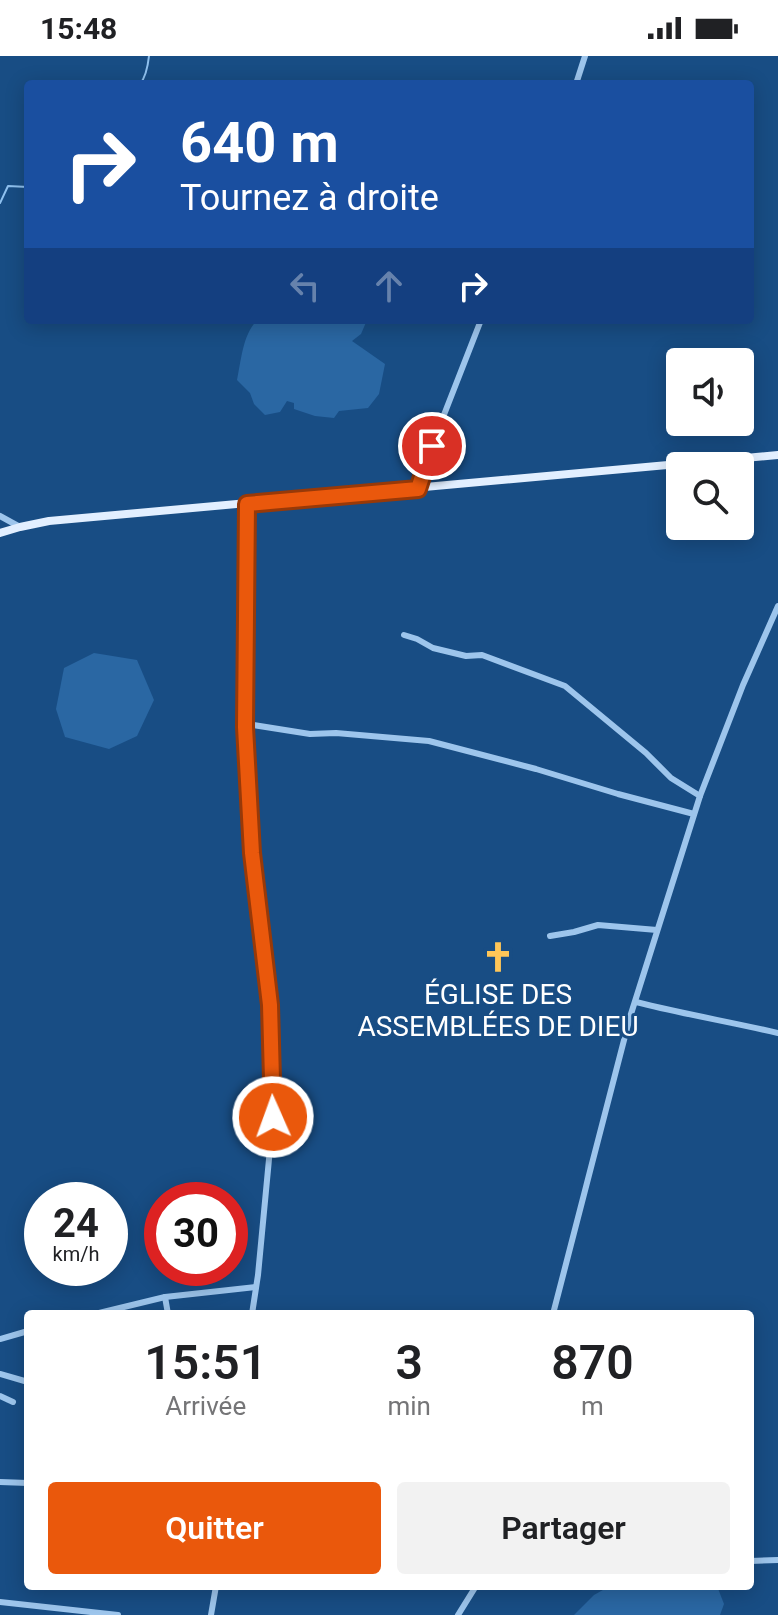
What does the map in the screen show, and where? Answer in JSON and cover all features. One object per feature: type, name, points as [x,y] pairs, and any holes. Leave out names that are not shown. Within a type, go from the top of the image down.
[{"type":"main road","points":[[0,533],[49,521],[778,455]]},
{"type":"street","points":[[577,80],[585,56]]},
{"type":"street","points":[[418,489],[479,324]]},
{"type":"street","points":[[247,504],[245,727],[252,853],[270,1005],[273,1117],[253,1310]]},
{"type":"street","points":[[0,516],[20,527]]},
{"type":"street","points":[[554,1310],[630,1017],[657,930],[700,796],[778,606]]},
{"type":"street","points":[[404,635],[433,648],[466,656],[482,655],[565,686],[646,753],[671,778],[700,796]]},
{"type":"street","points":[[245,727],[253,725],[310,734],[336,733],[429,741],[694,814]]},
{"type":"street","points":[[550,936],[598,925],[657,930]]},
{"type":"street","points":[[636,1002],[693,1017],[778,1033]]},
{"type":"street","points":[[111,1310],[165,1297],[256,1287]]},
{"type":"street","points":[[165,1297],[167,1310]]},
{"type":"street","points":[[0,1339],[24,1335]]},
{"type":"street","points":[[0,1374],[24,1381]]},
{"type":"street","points":[[0,1396],[13,1402]]},
{"type":"street","points":[[0,1482],[24,1483]]},
{"type":"street","points":[[754,1561],[778,1560]]},
{"type":"street","points":[[211,1615],[215,1590]]},
{"type":"street","points":[[458,1615],[474,1590]]},
{"type":"street","points":[[0,1602],[118,1615]]},
{"type":"shaded area","points":[[365,324],[361,334],[352,341],[385,364],[379,394],[368,408],[339,411],[334,418],[294,409],[294,403],[287,401],[280,412],[265,415],[237,380],[241,356],[253,325]]},
{"type":"shaded area","points":[[94,653],[137,660],[154,700],[137,736],[109,749],[65,737],[56,709],[64,668]]},
{"type":"shaded area","points":[[603,1590],[719,1590],[724,1604],[720,1615],[574,1615]]},
{"type":"waterway","points":[[142,80],[149,56]]},
{"type":"waterway","points":[[0,203],[8,186],[24,187]]},
{"type":"place","name":"ÉGLISE DES ASSEMBLÉES DE DIEU","points":[[498,957]]},
{"type":"route","points":[[273,1117],[270,1005],[252,853],[245,727],[247,504],[418,489],[432,446]]}]
